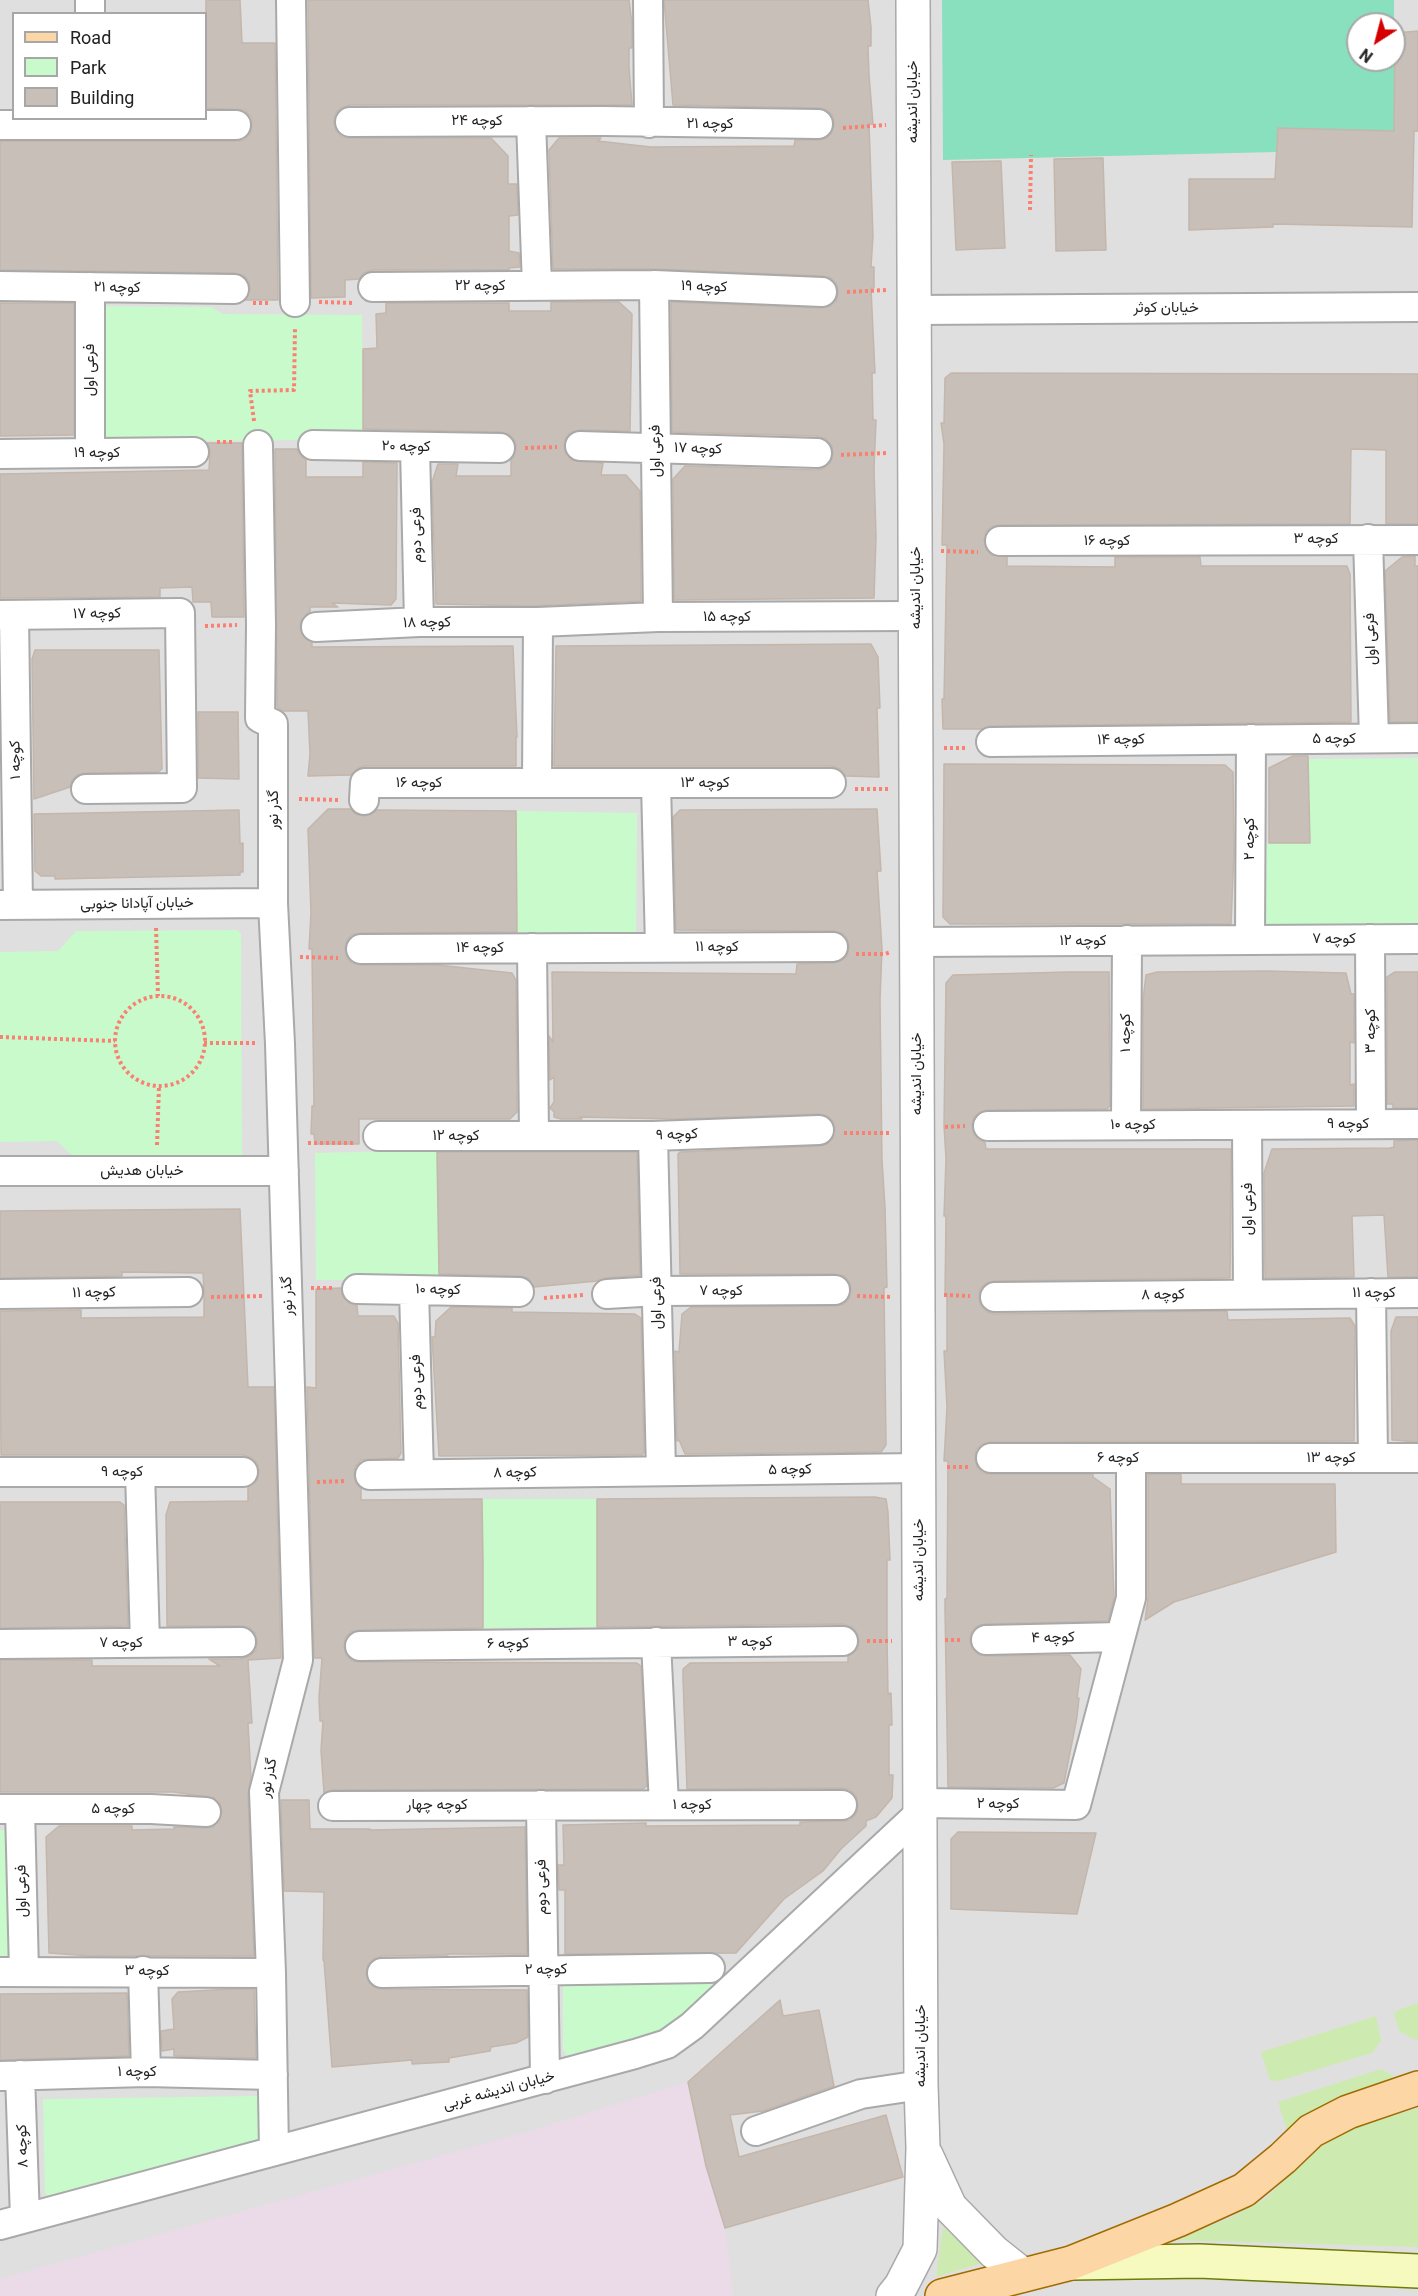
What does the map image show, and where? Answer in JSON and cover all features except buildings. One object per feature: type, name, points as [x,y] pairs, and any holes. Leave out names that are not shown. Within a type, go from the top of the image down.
[{"type":"main road","points":[[942,2296],[1071,2264],[1178,2220],[1244,2190],[1311,2131],[1348,2112],[1418,2088]]},
{"type":"main road","points":[[1071,2264],[1199,2261],[1418,2271]]},
{"type":"street","points":[[291,0],[295,302]]},
{"type":"street","points":[[648,0],[649,123]]},
{"type":"street","name":"خیابان اندیشه","points":[[893,2296],[902,2286],[920,2249],[923,2148],[913,0]]},
{"type":"street","points":[[531,121],[537,286]]},
{"type":"street","name":"کوچه ۲۱","points":[[603,121],[818,124]]},
{"type":"street","name":"کوچه ۲۴","points":[[350,122],[603,121]]},
{"type":"street","points":[[0,125],[91,122],[236,125]]},
{"type":"street","name":"کوچه ۱۹","points":[[586,286],[654,285],[822,292]]},
{"type":"street","name":"فرعی اول","points":[[654,285],[658,617]]},
{"type":"street","name":"کوچه ۲۱","points":[[0,286],[234,289]]},
{"type":"street","name":"کوچه ۲۲","points":[[373,287],[586,286]]},
{"type":"street","name":"فرعی اول","points":[[90,287],[90,452]]},
{"type":"street","name":"خیابان کوثر","points":[[914,297],[1418,307]]},
{"type":"street","name":"گذر نور","points":[[258,445],[260,718],[273,724],[273,903],[277,949],[284,1157],[298,1660],[264,1792],[272,1973],[274,2151]]},
{"type":"street","name":"کوچه ۲۰","points":[[313,445],[500,448]]},
{"type":"street","name":"کوچه ۱۷","points":[[580,446],[817,453]]},
{"type":"street","name":"فرعی دوم","points":[[416,447],[419,622]]},
{"type":"street","name":"کوچه ۱۹","points":[[0,454],[194,452]]},
{"type":"street","name":"فرعی اول","points":[[1368,539],[1374,738]]},
{"type":"street","name":"کوچه ۳","points":[[1213,540],[1418,540]]},
{"type":"street","name":"کوچه ۱۶","points":[[1000,541],[1213,540]]},
{"type":"street","name":"کوچه ۱۷","points":[[7,615],[180,613],[182,788],[86,789]]},
{"type":"street","name":"کوچه ۱","points":[[7,615],[9,905]]},
{"type":"street","name":"کوچه ۱۵","points":[[538,622],[658,617],[915,616]]},
{"type":"street","name":"کوچه ۱۸","points":[[316,627],[419,622],[538,622]]},
{"type":"street","points":[[537,783],[538,622]]},
{"type":"street","name":"کوچه ۵","points":[[1251,739],[1418,738]]},
{"type":"street","name":"کوچه ۱۴","points":[[992,742],[1251,739]]},
{"type":"street","name":"کوچه ۲","points":[[1250,940],[1251,739]]},
{"type":"street","name":"کوچه ۱۶","points":[[364,800],[365,783],[579,783]]},
{"type":"street","name":"کوچه ۱۳","points":[[579,783],[831,783]]},
{"type":"street","points":[[656,783],[660,947]]},
{"type":"street","name":"خیابان آپادانا جنوبی","points":[[9,905],[273,903]]},
{"type":"street","name":"کوچه ۳","points":[[1370,939],[1371,1124]]},
{"type":"street","name":"کوچه ۷","points":[[1250,940],[1418,939]]},
{"type":"street","name":"کوچه ۱","points":[[1126,1125],[1127,940]]},
{"type":"street","name":"کوچه ۱۲","points":[[916,942],[1250,940]]},
{"type":"street","name":"کوچه ۱۴","points":[[361,949],[600,947]]},
{"type":"street","name":"کوچه ۱۱","points":[[600,947],[833,947]]},
{"type":"street","points":[[532,948],[534,1136]]},
{"type":"street","name":"کوچه ۹","points":[[1278,1125],[1418,1124]]},
{"type":"street","name":"فرعی اول","points":[[1247,1125],[1248,1294]]},
{"type":"street","name":"کوچه ۱۰","points":[[988,1126],[1278,1125]]},
{"type":"street","name":"کوچه ۹","points":[[534,1136],[653,1136],[819,1130]]},
{"type":"street","name":"کوچه ۱۲","points":[[378,1136],[534,1136]]},
{"type":"street","name":"فرعی اول","points":[[653,1136],[661,1471]]},
{"type":"street","name":"خیابان هدیش","points":[[0,1172],[156,1171],[284,1157]]},
{"type":"street","name":"کوچه ۱۰","points":[[357,1289],[519,1292]]},
{"type":"street","name":"فرعی دوم","points":[[414,1290],[419,1474]]},
{"type":"street","name":"کوچه ۷","points":[[607,1294],[657,1291],[835,1290]]},
{"type":"street","name":"کوچه ۱۱","points":[[0,1294],[188,1292]]},
{"type":"street","name":"کوچه ۱۱","points":[[1331,1293],[1418,1293]]},
{"type":"street","name":"کوچه ۸","points":[[995,1297],[1331,1293]]},
{"type":"street","points":[[1371,1293],[1373,1458]]},
{"type":"street","name":"کوچه ۶","points":[[991,1458],[1244,1458]]},
{"type":"street","points":[[1120,1637],[1131,1598],[1131,1458]]},
{"type":"street","name":"کوچه ۱۳","points":[[1244,1458],[1418,1458]]},
{"type":"street","name":"کوچه ۵","points":[[661,1471],[919,1468]]},
{"type":"street","name":"کوچه ۸","points":[[370,1475],[661,1471]]},
{"type":"street","name":"کوچه ۹","points":[[0,1472],[243,1472]]},
{"type":"street","points":[[140,1472],[146,1643]]},
{"type":"street","name":"کوچه ۲","points":[[920,1808],[1076,1805],[1120,1637]]},
{"type":"street","name":"کوچه ۴","points":[[986,1640],[1120,1637]]},
{"type":"street","name":"کوچه ۳","points":[[656,1642],[843,1641]]},
{"type":"street","name":"کوچه ۷","points":[[0,1644],[241,1642]]},
{"type":"street","points":[[656,1642],[664,1805]]},
{"type":"street","name":"کوچه ۶","points":[[360,1646],[656,1642]]},
{"type":"street","name":"فرعی دوم","points":[[541,1805],[543,1970]]},
{"type":"street","name":"کوچه ۱","points":[[541,1805],[842,1805]]},
{"type":"street","name":"کوچه چهار","points":[[333,1806],[541,1805]]},
{"type":"street","name":"خیابان اندیشه غربی","points":[[13,2222],[667,2044],[692,2026],[920,1808]]},
{"type":"street","name":"فرعی اول","points":[[10,1809],[12,1972]]},
{"type":"street","name":"کوچه ۵","points":[[10,1809],[151,1809],[206,1812]]},
{"type":"street","name":"کوچه ۲","points":[[382,1973],[710,1968]]},
{"type":"street","points":[[543,1970],[545,2079]]},
{"type":"street","points":[[143,1971],[146,2072]]},
{"type":"street","name":"کوچه ۳","points":[[12,1972],[272,1973]]},
{"type":"street","name":"کوچه ۱","points":[[10,2075],[146,2072],[273,2075]]},
{"type":"street","name":"کوچه ۸","points":[[10,2075],[13,2222]]},
{"type":"street","points":[[756,2131],[861,2094],[921,2085]]},
{"type":"street","points":[[923,2148],[950,2208],[994,2252],[1023,2275]]},
{"type":"path","points":[[818,124],[827,129],[876,128],[913,119]]},
{"type":"path","points":[[1030,210],[1031,155]]},
{"type":"path","points":[[822,292],[879,292],[914,297]]},
{"type":"path","points":[[258,445],[250,391],[294,390],[295,302]]},
{"type":"path","points":[[500,448],[580,446]]},
{"type":"path","points":[[817,453],[828,455],[883,454],[915,448]]},
{"type":"path","points":[[916,551],[998,552],[1000,541]]},
{"type":"path","points":[[916,747],[993,749],[992,742]]},
{"type":"path","points":[[831,783],[831,788],[888,789],[916,781]]},
{"type":"path","points":[[274,798],[364,800]]},
{"type":"path","points":[[155,904],[158,996]]},
{"type":"path","points":[[833,947],[834,954],[885,954],[916,942]]},
{"type":"path","points":[[277,949],[304,959],[362,958],[361,949]]},
{"type":"path","points":[[158,996],[181,1002],[190,1009],[203,1029],[204,1043],[203,1054],[198,1066],[189,1076],[178,1083],[159,1086],[139,1081],[128,1073],[120,1063],[115,1051],[118,1025],[124,1014],[133,1005],[158,996]]},
{"type":"path","points":[[0,1037],[115,1041]]},
{"type":"path","points":[[204,1043],[280,1044]]},
{"type":"path","points":[[156,1171],[159,1086]]},
{"type":"path","points":[[819,1130],[819,1133],[892,1132],[917,1127],[988,1126]]},
{"type":"path","points":[[284,1157],[381,1143],[378,1136]]},
{"type":"path","points":[[188,1292],[196,1298],[264,1296],[288,1287],[357,1289]]},
{"type":"path","points":[[835,1290],[835,1295],[890,1297],[918,1294],[995,1297]]},
{"type":"path","points":[[519,1292],[518,1297],[607,1294]]},
{"type":"path","points":[[919,1468],[992,1467],[991,1458]]},
{"type":"path","points":[[294,1482],[370,1481],[370,1475]]},
{"type":"path","points":[[843,1641],[986,1640]]},
{"type":"shaded area","points":[[0,0],[1418,0],[1418,2296],[0,2296]]},
{"type":"shaded area","points":[[687,2082],[696,2126],[725,2228],[733,2296],[0,2296],[0,2279],[534,2130]]},
{"type":"green space","points":[[942,0],[1394,0],[1394,12],[1346,12],[1346,72],[1394,72],[1394,131],[1278,129],[1276,152],[943,160]]},
{"type":"green space","points":[[95,306],[211,307],[223,314],[362,315],[363,442],[305,440],[99,442]]},
{"type":"green space","points":[[1418,758],[1418,933],[1271,932],[1264,918],[1264,843],[1310,843],[1308,759]]},
{"type":"green space","points":[[516,811],[637,813],[636,940],[517,938]]},
{"type":"green space","points":[[237,930],[241,934],[242,1161],[78,1161],[57,1141],[0,1142],[0,952],[58,951],[76,931]]},
{"type":"green space","points":[[437,1150],[439,1280],[316,1280],[315,1153]]},
{"type":"green space","points":[[482,1499],[597,1499],[597,1627],[483,1628]]},
{"type":"green space","points":[[0,1830],[10,1830],[15,1958],[0,1958]]},
{"type":"green space","points":[[563,1980],[729,1980],[673,2028],[568,2059],[563,2049]]},
{"type":"green space","points":[[1418,2003],[1418,2039],[1415,2040],[1399,2031],[1394,2014],[1398,2010]]},
{"type":"green space","points":[[1376,2016],[1381,2041],[1372,2053],[1278,2081],[1270,2080],[1261,2052]]},
{"type":"green space","points":[[1381,2069],[1392,2075],[1395,2081],[1288,2134],[1278,2102]]},
{"type":"green space","points":[[258,2096],[261,2147],[53,2202],[45,2193],[43,2099]]},
{"type":"green space","points":[[1418,2108],[1418,2247],[1172,2240],[1230,2218],[1265,2199],[1318,2146],[1353,2127]]},
{"type":"green space","points":[[943,2227],[982,2263],[936,2277]]}]
